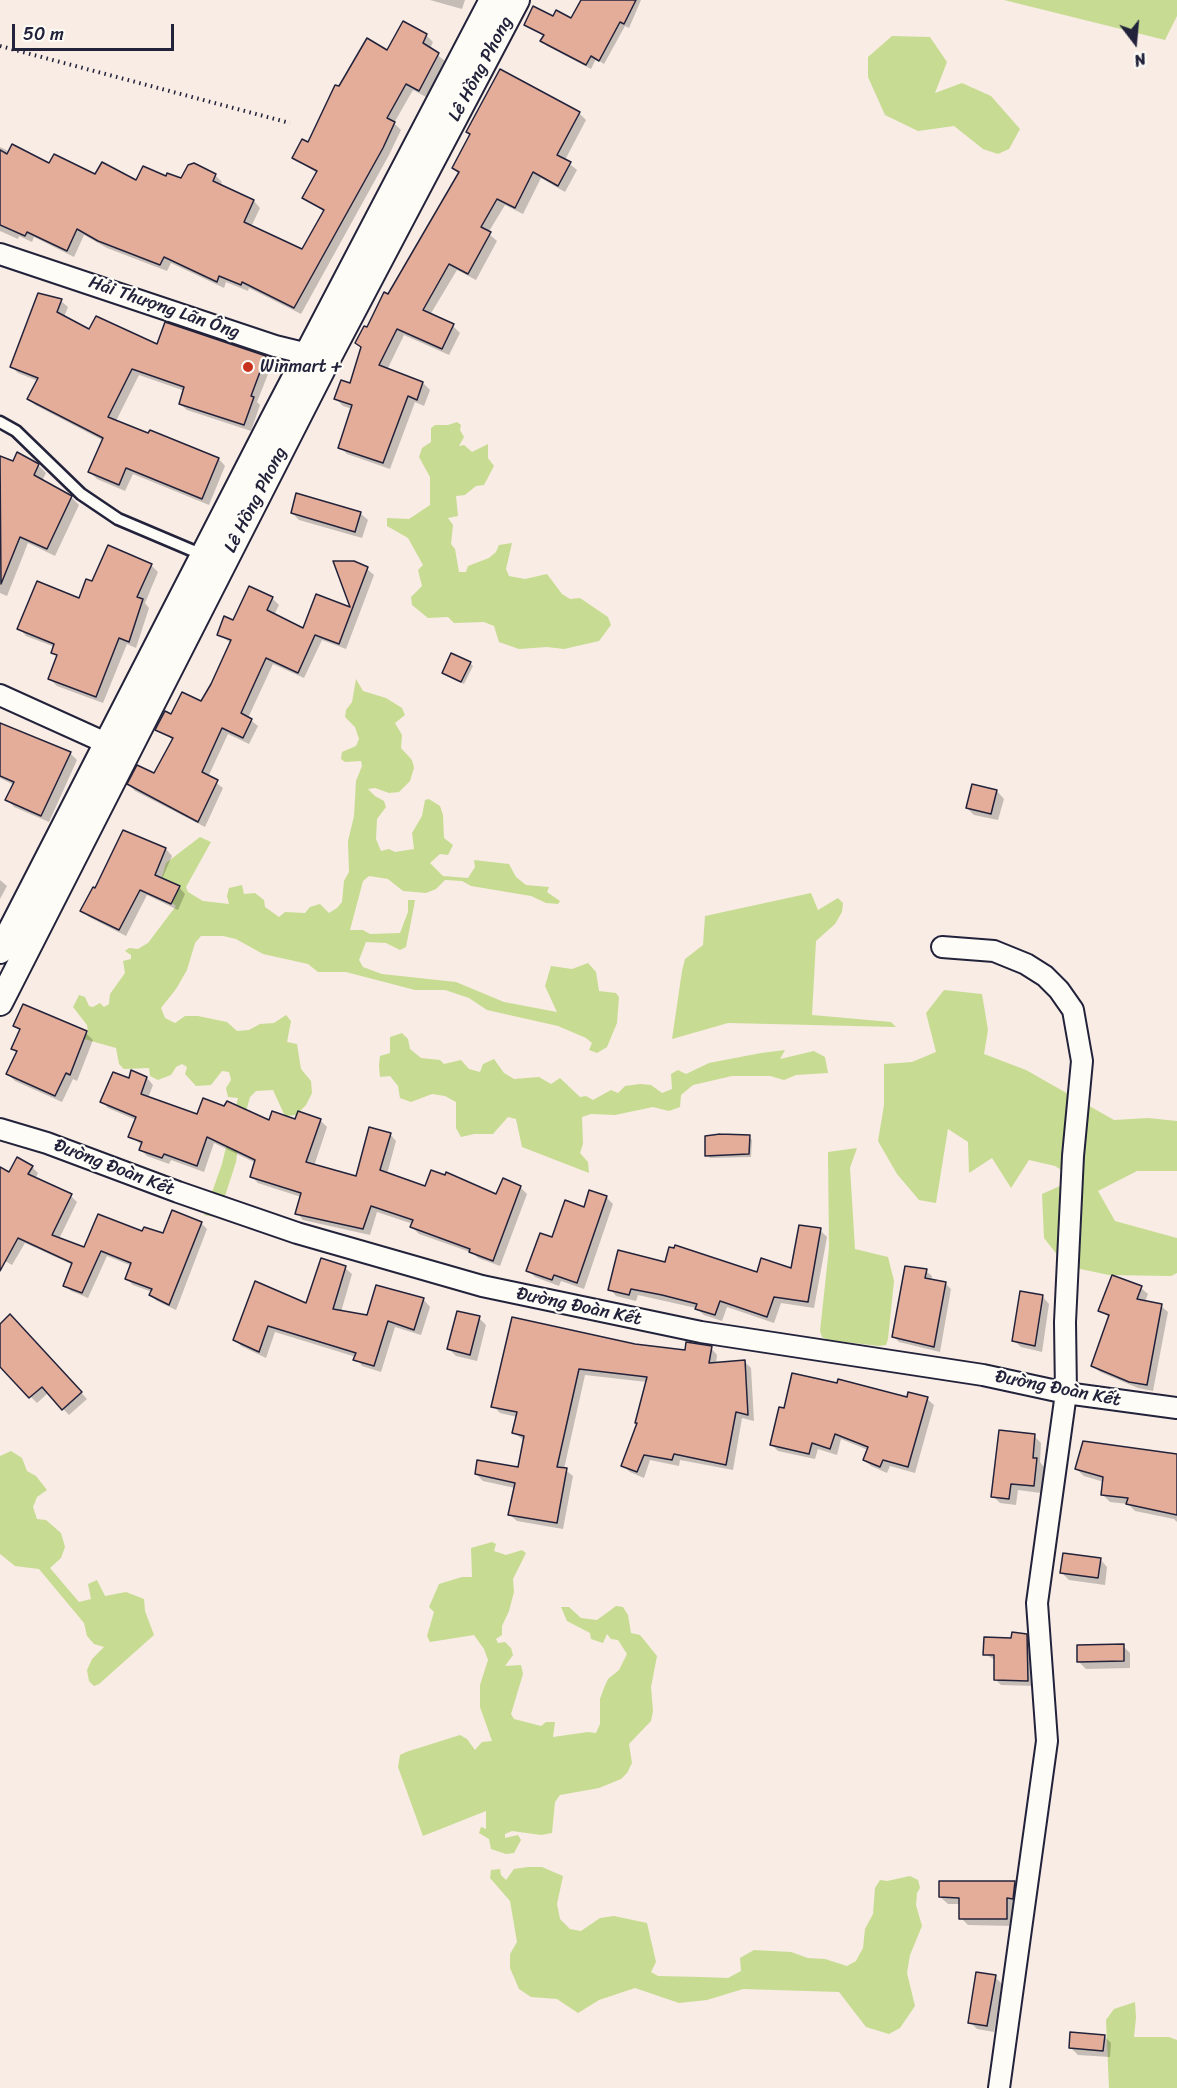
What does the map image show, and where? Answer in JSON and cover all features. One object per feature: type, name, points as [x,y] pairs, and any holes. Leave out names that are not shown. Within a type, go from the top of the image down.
[{"type":"street","name":"Lê Hồng Phong","points":[[0,1003],[492,0]]},
{"type":"street","name":"Lê Hồng Phong","points":[[0,951],[203,555],[517,0]]},
{"type":"street","name":"Hải Thượng Lãn Ông","points":[[0,254],[275,346],[317,357]]},
{"type":"street","points":[[0,695],[106,743]]},
{"type":"street","points":[[942,947],[994,951],[1026,964],[1055,985],[1076,1017],[1082,1061],[1073,1156],[1065,1322],[1066,1393],[1037,1603],[1047,1741],[999,2088]]},
{"type":"street","name":"Đường Đoàn Kết","points":[[0,1129],[47,1143],[297,1233],[482,1286],[701,1332],[983,1375],[1066,1393],[1177,1408]]},
{"type":"lane","points":[[0,422],[16,431],[81,494],[118,519],[203,555]]},
{"type":"path","points":[[0,46],[290,123]]},
{"type":"green space","points":[[1004,0],[1177,0],[1177,16],[1165,40]]},
{"type":"green space","points":[[892,36],[930,37],[947,62],[935,93],[962,83],[991,96],[1020,129],[1009,149],[998,154],[983,149],[954,126],[918,131],[885,115],[868,77],[868,57]]},
{"type":"green space","points":[[457,422],[461,425],[460,430],[464,437],[459,446],[464,445],[472,452],[488,444],[488,458],[494,466],[484,485],[476,486],[465,495],[456,496],[458,516],[448,518],[453,525],[451,544],[455,549],[459,572],[466,572],[468,566],[489,558],[496,552],[499,545],[512,543],[506,569],[509,576],[525,579],[547,574],[562,594],[570,599],[580,598],[608,617],[611,625],[599,641],[564,649],[547,647],[519,649],[499,642],[494,626],[484,622],[454,623],[448,617],[428,618],[412,605],[411,597],[422,586],[418,570],[423,565],[408,538],[387,526],[387,518],[409,519],[430,505],[430,477],[419,457],[422,448],[431,442],[431,428],[435,425]]},
{"type":"green space","points":[[356,679],[363,691],[386,698],[402,708],[405,715],[395,723],[402,735],[401,748],[412,760],[414,768],[410,781],[399,792],[389,793],[375,788],[368,789],[384,801],[386,807],[377,819],[376,839],[381,851],[389,849],[395,852],[414,849],[412,833],[422,816],[425,800],[429,799],[440,806],[443,815],[444,838],[453,845],[448,855],[440,854],[430,863],[443,876],[468,878],[475,867],[474,860],[509,864],[516,877],[526,885],[549,887],[547,892],[560,901],[558,904],[546,903],[531,896],[471,886],[462,881],[445,880],[436,889],[426,893],[403,891],[388,879],[369,876],[363,881],[350,930],[363,930],[370,934],[400,933],[408,912],[408,900],[415,900],[406,947],[400,950],[386,943],[366,942],[359,960],[363,967],[382,974],[456,982],[504,1002],[557,1012],[545,986],[551,966],[572,969],[588,963],[596,972],[599,991],[616,993],[619,997],[617,1023],[607,1047],[597,1053],[589,1050],[592,1043],[586,1038],[558,1026],[487,1010],[469,998],[445,990],[415,990],[346,972],[318,972],[308,964],[263,954],[236,939],[223,936],[201,936],[195,943],[187,970],[161,1008],[165,1018],[175,1023],[185,1016],[198,1016],[227,1022],[237,1031],[249,1030],[260,1024],[274,1023],[286,1015],[291,1021],[287,1042],[297,1044],[301,1069],[311,1081],[312,1093],[306,1105],[296,1115],[285,1116],[273,1090],[256,1091],[250,1097],[240,1133],[236,1162],[224,1199],[215,1217],[204,1215],[222,1164],[238,1098],[228,1097],[226,1088],[231,1080],[229,1072],[222,1071],[211,1085],[196,1086],[185,1074],[187,1067],[182,1064],[176,1067],[171,1075],[158,1080],[150,1076],[149,1068],[124,1069],[119,1064],[116,1048],[84,1039],[88,1032],[87,1025],[73,1007],[79,995],[85,997],[89,1006],[93,1007],[100,1003],[104,1007],[109,1004],[110,994],[125,973],[123,961],[131,959],[131,955],[125,951],[129,948],[138,949],[148,943],[176,906],[171,902],[161,880],[166,863],[200,837],[211,842],[186,887],[188,892],[203,901],[229,904],[227,896],[229,888],[242,885],[244,894],[255,893],[264,900],[265,907],[279,917],[285,912],[305,913],[310,907],[320,904],[329,913],[337,908],[342,902],[344,881],[349,872],[348,841],[354,816],[356,781],[362,766],[361,761],[345,762],[341,759],[342,752],[356,746],[359,739],[355,727],[345,717],[346,710],[352,702]]},
{"type":"green space","points":[[811,893],[818,910],[838,898],[843,903],[842,912],[835,924],[816,941],[812,1015],[891,1022],[896,1027],[728,1023],[672,1039],[685,959],[703,945],[705,916]]},
{"type":"green space","points":[[944,990],[982,994],[988,1030],[984,1054],[1026,1070],[1114,1120],[1148,1118],[1177,1121],[1177,1171],[1137,1171],[1098,1191],[1115,1221],[1177,1238],[1177,1273],[1171,1276],[1109,1275],[1066,1266],[1044,1238],[1042,1194],[1076,1179],[1055,1166],[1029,1160],[1011,1188],[992,1158],[969,1173],[968,1142],[948,1129],[936,1203],[919,1200],[897,1174],[878,1141],[884,1105],[884,1064],[912,1062],[936,1052],[926,1013]]},
{"type":"green space","points":[[402,1033],[408,1039],[410,1049],[421,1058],[440,1060],[444,1064],[461,1060],[469,1069],[480,1072],[483,1064],[494,1059],[504,1073],[514,1079],[539,1077],[551,1084],[560,1078],[580,1097],[586,1096],[593,1100],[611,1090],[618,1093],[625,1086],[640,1084],[651,1085],[662,1093],[672,1089],[671,1074],[678,1070],[686,1074],[709,1063],[785,1050],[780,1059],[814,1051],[825,1057],[828,1073],[796,1075],[784,1080],[770,1076],[732,1076],[693,1085],[681,1095],[680,1107],[669,1111],[653,1107],[615,1115],[591,1114],[582,1117],[583,1144],[580,1153],[588,1162],[589,1173],[522,1147],[516,1119],[508,1117],[493,1134],[461,1137],[456,1128],[456,1102],[445,1096],[432,1094],[411,1102],[400,1098],[398,1086],[390,1076],[380,1077],[379,1066],[380,1056],[390,1053],[390,1037]]},
{"type":"green space","points":[[857,1148],[850,1168],[855,1249],[888,1257],[894,1281],[888,1339],[886,1345],[879,1346],[828,1340],[822,1337],[820,1331],[829,1248],[828,1152]]},
{"type":"green space","points":[[11,1451],[22,1458],[27,1471],[36,1476],[47,1490],[37,1497],[33,1507],[37,1519],[46,1520],[61,1533],[65,1547],[61,1558],[50,1568],[79,1602],[91,1599],[88,1584],[97,1580],[105,1596],[126,1592],[144,1599],[145,1611],[154,1635],[94,1686],[89,1681],[87,1670],[92,1659],[104,1647],[94,1644],[87,1636],[84,1623],[39,1569],[15,1566],[0,1554],[0,1456]]},
{"type":"green space","points":[[492,1542],[496,1544],[494,1551],[506,1555],[522,1550],[526,1553],[513,1579],[514,1592],[502,1626],[502,1635],[496,1639],[498,1643],[505,1642],[511,1648],[513,1655],[505,1666],[521,1665],[523,1674],[511,1714],[514,1719],[541,1726],[546,1722],[555,1722],[553,1737],[596,1733],[600,1724],[600,1699],[604,1688],[608,1679],[619,1670],[627,1654],[618,1640],[611,1639],[607,1634],[603,1643],[591,1639],[590,1633],[567,1621],[561,1607],[569,1607],[581,1618],[597,1620],[616,1606],[623,1607],[628,1615],[631,1633],[640,1635],[657,1656],[651,1687],[653,1711],[651,1721],[629,1744],[632,1763],[627,1773],[621,1779],[599,1788],[560,1795],[555,1802],[552,1833],[541,1835],[512,1831],[505,1834],[505,1838],[518,1835],[521,1840],[514,1853],[506,1854],[491,1849],[489,1839],[479,1833],[481,1827],[486,1829],[486,1811],[423,1836],[398,1767],[400,1755],[460,1735],[467,1739],[475,1750],[482,1742],[492,1741],[480,1707],[480,1685],[488,1660],[484,1649],[474,1635],[430,1642],[427,1636],[434,1612],[429,1607],[439,1584],[462,1577],[472,1577],[471,1548]]},
{"type":"green space","points":[[542,1867],[563,1876],[557,1904],[560,1919],[570,1929],[581,1931],[600,1918],[614,1916],[647,1923],[656,1962],[651,1972],[658,1976],[728,1978],[741,1971],[740,1958],[754,1950],[791,1952],[847,1966],[856,1961],[863,1948],[865,1929],[873,1914],[875,1888],[880,1880],[887,1881],[910,1876],[918,1880],[920,1888],[916,1905],[922,1926],[910,1955],[907,1973],[915,2006],[900,2028],[889,2034],[866,2027],[839,1992],[743,1989],[707,2000],[679,2003],[635,1988],[599,2000],[578,2013],[557,1999],[531,1997],[519,1989],[510,1968],[510,1954],[517,1942],[510,1901],[490,1878],[491,1870],[500,1869],[501,1875],[506,1880],[514,1869]]},
{"type":"green space","points":[[1135,2002],[1134,2037],[1169,2037],[1177,2040],[1177,2088],[1109,2088],[1106,2020],[1114,2009]]},
{"type":"building","points":[[581,0],[636,0],[624,24],[620,22],[599,61],[591,56],[586,65],[540,41],[544,35],[524,25],[533,6],[553,16],[556,10],[571,18]]},
{"type":"building","points":[[403,21],[427,34],[423,43],[439,53],[419,91],[406,84],[387,118],[395,122],[383,148],[294,308],[242,282],[241,285],[219,276],[217,282],[164,257],[160,265],[98,241],[77,229],[67,251],[27,232],[25,236],[0,225],[0,150],[7,154],[12,144],[49,163],[54,154],[95,174],[102,162],[136,180],[143,166],[166,176],[167,173],[181,178],[188,165],[194,163],[216,174],[213,181],[254,200],[244,222],[302,249],[324,210],[302,198],[317,171],[292,158],[302,139],[308,142],[335,85],[339,86],[367,38],[387,50]]},
{"type":"building","points":[[500,69],[580,112],[557,155],[571,162],[558,186],[533,172],[515,208],[497,199],[481,227],[491,232],[468,274],[449,264],[423,310],[454,324],[442,349],[397,329],[379,365],[423,382],[417,400],[408,396],[383,463],[338,448],[352,405],[334,399],[341,380],[350,383],[361,347],[355,343],[364,326],[367,327],[384,292],[388,294],[459,172],[452,168],[470,134],[466,132]]},
{"type":"building","points":[[38,293],[62,299],[57,312],[89,329],[96,316],[157,344],[165,322],[266,356],[251,396],[254,397],[244,425],[179,404],[184,387],[132,369],[108,417],[148,433],[150,430],[219,458],[202,499],[126,468],[119,485],[88,472],[103,438],[27,399],[38,378],[10,367]]},
{"type":"building","points":[[17,452],[39,464],[34,475],[72,496],[47,549],[20,537],[1,584],[0,456],[13,461]]},
{"type":"building","points":[[296,493],[361,512],[355,532],[291,513]]},
{"type":"building","points":[[108,545],[152,564],[137,597],[143,599],[129,642],[119,638],[96,697],[48,679],[57,655],[51,653],[54,644],[17,629],[37,581],[79,598],[86,579],[92,581]]},
{"type":"building","points":[[333,561],[354,561],[368,567],[339,644],[315,635],[298,673],[266,658],[241,713],[252,719],[243,738],[222,728],[202,772],[218,780],[198,822],[127,784],[137,765],[154,773],[173,738],[155,730],[165,711],[171,714],[182,692],[201,701],[231,640],[217,635],[224,616],[233,620],[249,586],[273,597],[267,610],[303,628],[316,594],[350,607]]},
{"type":"building","points":[[451,653],[471,662],[461,682],[442,673]]},
{"type":"building","points":[[0,723],[71,752],[41,816],[5,800],[14,782],[0,776]]},
{"type":"building","points":[[972,784],[997,790],[991,814],[966,808]]},
{"type":"building","points":[[123,830],[166,848],[155,875],[180,886],[171,904],[140,890],[119,930],[80,911],[93,887],[95,888]]},
{"type":"building","points":[[23,1004],[87,1031],[70,1075],[66,1073],[55,1096],[6,1074],[17,1051],[11,1049],[20,1029],[13,1026]]},
{"type":"building","points":[[131,1070],[147,1077],[141,1094],[197,1114],[203,1098],[224,1106],[227,1101],[269,1120],[272,1111],[295,1119],[298,1111],[321,1119],[306,1162],[356,1176],[369,1127],[391,1133],[380,1170],[425,1186],[431,1170],[445,1175],[446,1172],[496,1194],[503,1178],[521,1186],[493,1261],[469,1252],[470,1249],[410,1227],[413,1220],[371,1206],[363,1229],[295,1214],[301,1193],[250,1177],[255,1160],[207,1137],[197,1166],[164,1154],[162,1158],[139,1150],[142,1142],[128,1137],[136,1117],[100,1102],[113,1072],[129,1078]]},
{"type":"building","points":[[750,1135],[749,1154],[705,1156],[705,1136]]},
{"type":"building","points":[[17,1157],[33,1166],[28,1174],[72,1194],[52,1235],[84,1247],[98,1214],[142,1231],[144,1227],[163,1233],[172,1210],[202,1222],[169,1305],[149,1295],[152,1289],[125,1279],[131,1263],[101,1251],[82,1293],[63,1286],[72,1263],[18,1238],[0,1271],[0,1167],[9,1172]]},
{"type":"building","points":[[589,1190],[607,1196],[577,1283],[554,1275],[552,1280],[526,1271],[540,1233],[552,1237],[565,1200],[584,1207]]},
{"type":"building","points":[[799,1225],[821,1228],[808,1302],[774,1297],[767,1317],[720,1301],[715,1315],[695,1309],[697,1304],[662,1295],[631,1289],[629,1295],[608,1290],[618,1250],[665,1262],[669,1247],[674,1248],[675,1245],[757,1272],[761,1258],[791,1268]]},
{"type":"building","points":[[321,1258],[346,1266],[333,1309],[367,1315],[376,1285],[424,1298],[414,1330],[388,1321],[374,1366],[353,1360],[356,1353],[268,1326],[259,1352],[233,1340],[255,1281],[306,1303]]},
{"type":"building","points":[[905,1266],[927,1269],[925,1278],[946,1282],[934,1347],[892,1337]]},
{"type":"building","points":[[1112,1275],[1142,1286],[1137,1299],[1162,1304],[1147,1385],[1129,1382],[1091,1366],[1109,1315],[1098,1311]]},
{"type":"building","points":[[1020,1291],[1043,1295],[1035,1346],[1012,1341]]},
{"type":"building","points":[[457,1311],[480,1316],[470,1355],[447,1349]]},
{"type":"building","points":[[10,1314],[82,1392],[62,1410],[42,1387],[29,1398],[0,1367],[0,1324]]},
{"type":"building","points":[[512,1317],[635,1344],[685,1350],[686,1342],[712,1346],[709,1363],[745,1360],[748,1415],[736,1412],[726,1465],[674,1454],[672,1460],[644,1455],[637,1472],[621,1466],[637,1423],[635,1423],[647,1377],[579,1369],[557,1467],[567,1468],[557,1523],[508,1515],[515,1483],[475,1474],[477,1460],[518,1467],[524,1436],[512,1433],[517,1412],[491,1407]]},
{"type":"building","points":[[792,1373],[837,1383],[838,1379],[907,1397],[908,1392],[928,1397],[908,1467],[883,1460],[880,1467],[863,1460],[868,1447],[835,1434],[830,1449],[812,1443],[809,1454],[770,1445],[779,1407],[784,1408]]},
{"type":"building","points":[[999,1430],[1035,1434],[1033,1458],[1037,1458],[1034,1486],[1011,1484],[1009,1499],[991,1497]]},
{"type":"building","points":[[1083,1441],[1177,1454],[1177,1515],[1126,1504],[1128,1498],[1101,1495],[1103,1477],[1075,1469]]},
{"type":"building","points":[[1063,1553],[1101,1558],[1098,1578],[1060,1573]]},
{"type":"building","points":[[1012,1632],[1027,1634],[1028,1681],[994,1680],[994,1655],[983,1655],[984,1637],[1011,1638]]},
{"type":"building","points":[[1124,1644],[1124,1661],[1077,1662],[1077,1645]]},
{"type":"building","points":[[939,1881],[1015,1881],[1013,1899],[1007,1898],[1007,1919],[959,1919],[959,1898],[939,1897]]},
{"type":"building","points":[[976,1972],[996,1975],[987,2026],[968,2023]]},
{"type":"building","points":[[1070,2032],[1105,2035],[1103,2051],[1069,2048]]},
{"type":"place","name":"Winmart +","points":[[248,367]]}]
